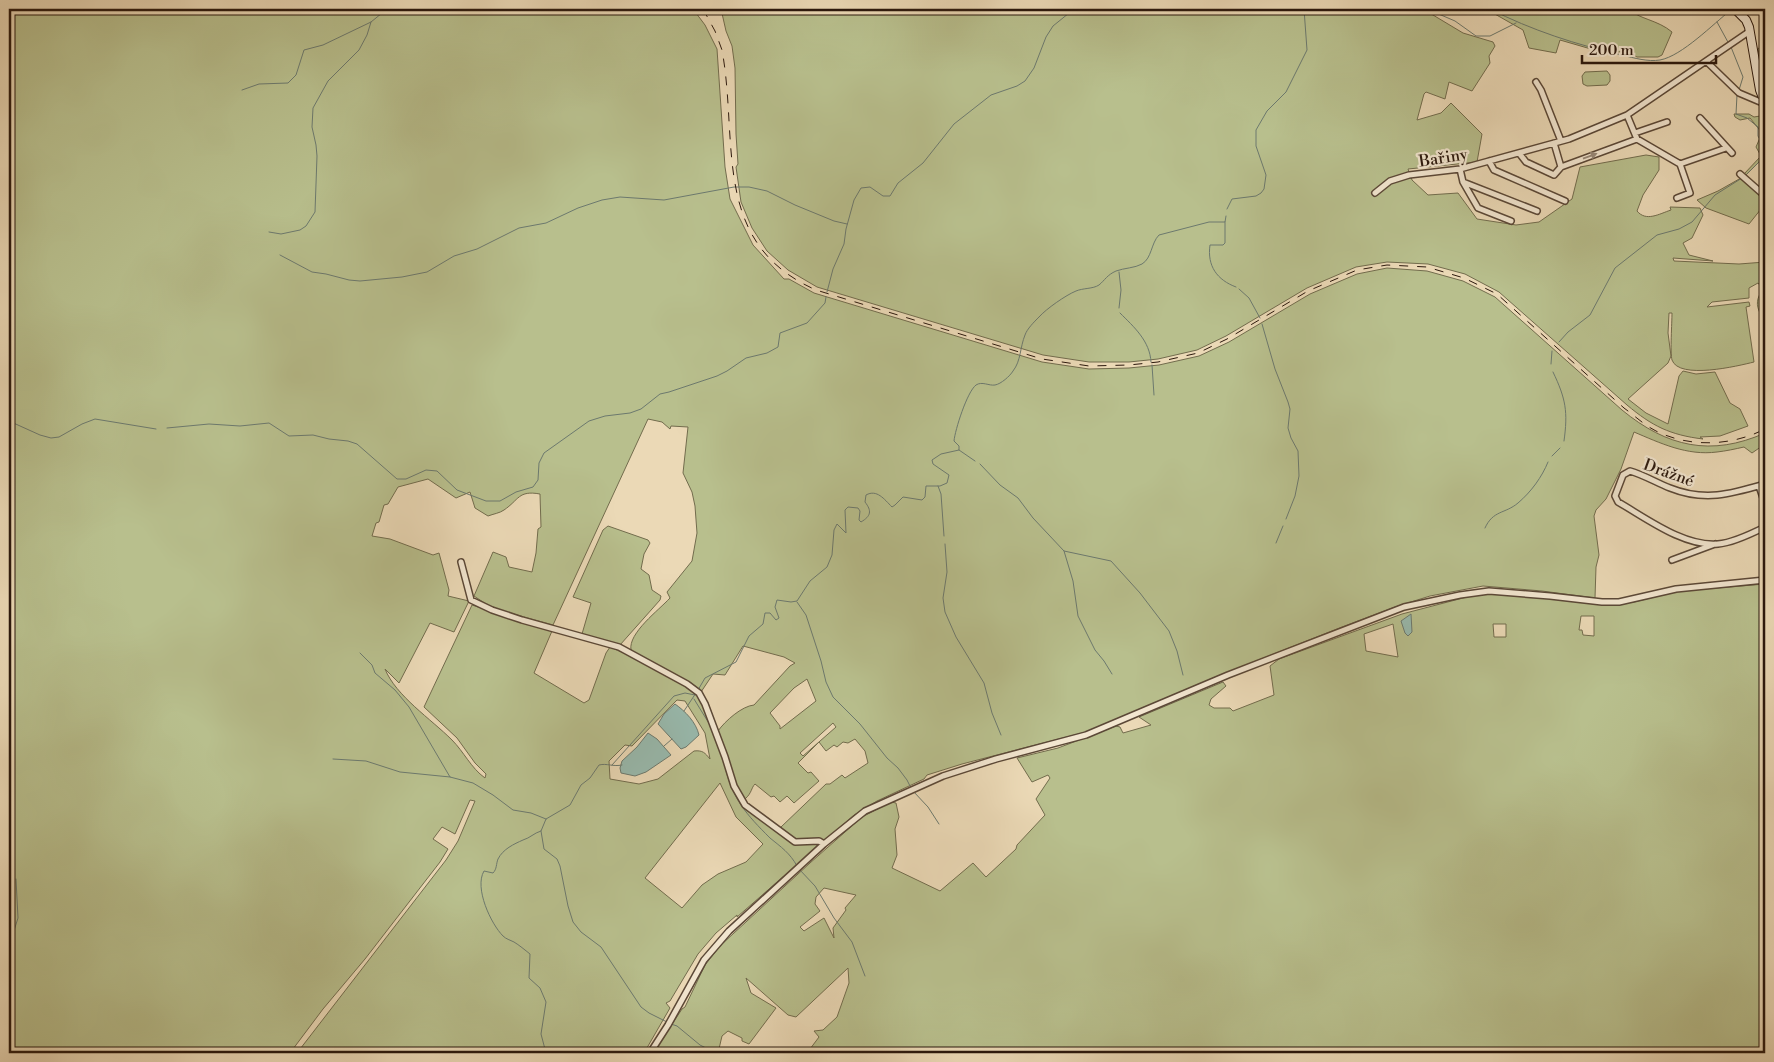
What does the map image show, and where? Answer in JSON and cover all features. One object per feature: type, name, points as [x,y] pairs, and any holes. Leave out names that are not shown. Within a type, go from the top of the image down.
[{"type":"main road","points":[[1736,9],[1746,20],[1750,31],[1760,90],[1765,104]]},
{"type":"street","name":"Bařiny","points":[[1375,193],[1390,181],[1409,175],[1460,169],[1519,153],[1561,141],[1627,115],[1750,31]]},
{"type":"street","points":[[1707,62],[1739,93],[1765,104]]},
{"type":"street","points":[[1536,82],[1561,141]]},
{"type":"street","points":[[1627,115],[1636,136],[1680,164],[1690,193],[1677,198]]},
{"type":"street","points":[[1700,118],[1732,153]]},
{"type":"street","points":[[1519,153],[1526,162],[1554,174],[1560,167],[1668,122]]},
{"type":"street","points":[[1554,143],[1560,167]]},
{"type":"street","points":[[1680,164],[1726,148]]},
{"type":"street","points":[[1489,161],[1494,170],[1565,201]]},
{"type":"street","points":[[1460,169],[1463,182],[1478,208],[1511,221]]},
{"type":"street","points":[[1740,174],[1765,196]]},
{"type":"street","points":[[1463,182],[1537,211]]},
{"type":"street","name":"Drážné","points":[[1715,544],[1692,541],[1618,502],[1615,491],[1624,473],[1633,472],[1674,490],[1696,495],[1723,495],[1765,484]]},
{"type":"street","points":[[1759,486],[1765,504]]},
{"type":"street","name":"Drážné","points":[[1672,560],[1765,527]]},
{"type":"street","points":[[1692,541],[1694,552]]},
{"type":"street","points":[[460,562],[471,600],[492,610],[522,620],[619,647],[687,684],[699,693],[725,757],[734,786],[745,805],[795,842],[819,841],[824,844]]},
{"type":"street","points":[[650,1053],[704,960],[728,931],[824,844],[865,811],[943,776],[996,759],[1086,735],[1228,675],[1404,607],[1482,592],[1517,593],[1611,602],[1633,600],[1663,592],[1690,588],[1765,580]]},
{"type":"green space","points":[[9,9],[693,9],[705,25],[717,49],[725,167],[730,199],[753,245],[784,279],[789,279],[814,293],[1042,362],[1089,369],[1129,368],[1159,365],[1199,356],[1229,342],[1310,294],[1357,274],[1387,268],[1427,271],[1463,281],[1495,297],[1622,410],[1656,433],[1673,440],[1708,446],[1726,445],[1765,433],[1765,444],[1752,453],[1744,447],[1706,453],[1674,448],[1634,432],[1621,469],[1606,499],[1596,510],[1594,516],[1599,555],[1596,567],[1595,598],[1483,586],[1430,596],[1342,627],[1218,676],[1086,732],[927,775],[924,779],[877,801],[854,815],[716,933],[698,954],[670,1001],[666,1003],[670,1008],[644,1053],[297,1053],[446,860],[458,841],[475,801],[470,800],[455,834],[442,827],[433,839],[448,849],[440,862],[290,1053],[9,1053]],"holes":[[[648,419],[662,422],[670,429],[671,426],[688,427],[683,473],[692,492],[695,506],[697,533],[692,561],[667,592],[670,598],[639,629],[631,643],[631,650],[663,668],[659,672],[633,657],[610,647],[606,653],[589,700],[584,703],[534,673],[552,631],[472,605],[424,707],[457,738],[475,763],[486,774],[485,778],[476,770],[452,740],[405,698],[390,679],[385,669],[399,683],[430,623],[454,632],[469,601],[448,596],[449,590],[439,553],[433,555],[390,539],[372,536],[384,505],[388,504],[398,487],[428,479],[456,498],[470,492],[475,508],[488,516],[502,511],[527,493],[540,494],[541,527],[538,529],[532,572],[509,567],[506,557],[493,552],[474,596],[492,608],[553,625]],[[743,646],[784,657],[795,663],[754,705],[744,708],[734,715],[718,731],[708,703],[701,692],[713,674],[725,675]],[[807,679],[816,701],[780,729],[780,726],[770,713],[794,688]],[[677,700],[685,701],[705,733],[710,759],[704,752],[694,751],[658,779],[639,784],[610,779],[609,761],[625,745],[632,746]],[[833,723],[836,727],[803,756],[800,753]],[[855,739],[865,751],[868,763],[845,778],[842,775],[830,784],[826,784],[781,829],[746,802],[745,799],[755,784],[780,802],[787,796],[794,803],[819,781],[811,772],[808,773],[798,763],[819,742],[826,751],[834,745],[837,747],[843,742],[848,743]],[[720,783],[736,817],[763,844],[746,862],[718,874],[702,885],[682,908],[645,878]]]},
{"type":"green space","points":[[721,9],[1423,9],[1463,33],[1493,42],[1495,46],[1489,56],[1490,63],[1472,91],[1449,82],[1445,99],[1426,92],[1424,94],[1417,120],[1441,113],[1451,103],[1482,134],[1477,162],[1408,169],[1412,180],[1428,195],[1458,193],[1477,219],[1516,225],[1539,222],[1572,199],[1580,167],[1646,155],[1659,157],[1659,170],[1643,195],[1637,211],[1649,217],[1671,210],[1670,207],[1700,208],[1703,215],[1692,238],[1683,243],[1689,255],[1713,261],[1673,258],[1674,261],[1739,264],[1765,262],[1765,316],[1761,315],[1757,304],[1763,289],[1758,283],[1749,288],[1749,298],[1712,302],[1707,307],[1749,302],[1750,306],[1746,307],[1754,362],[1710,370],[1697,370],[1677,366],[1671,356],[1668,363],[1628,399],[1646,413],[1668,424],[1679,376],[1683,371],[1696,374],[1715,372],[1730,403],[1740,409],[1748,426],[1720,436],[1700,437],[1703,439],[1671,432],[1653,424],[1627,405],[1499,292],[1465,274],[1428,264],[1387,262],[1356,267],[1307,288],[1226,336],[1197,350],[1158,359],[1129,362],[1089,362],[1043,355],[817,287],[788,270],[767,251],[752,228],[741,202],[736,167],[738,164],[735,68],[732,46]],"holes":[[[1669,313],[1672,313],[1671,356],[1668,333]]]},
{"type":"green space","points":[[1486,9],[1628,9],[1672,32],[1662,55],[1658,57],[1637,57],[1633,55],[1628,47],[1620,52],[1591,49],[1560,40],[1556,53],[1529,48],[1523,30]]},
{"type":"green space","points":[[1765,41],[1765,85],[1758,49]]},
{"type":"green space","points":[[1607,71],[1610,75],[1610,81],[1607,85],[1587,86],[1583,84],[1582,76],[1585,72]]},
{"type":"green space","points":[[1734,114],[1760,116],[1765,123],[1765,156],[1746,175],[1744,174],[1761,156],[1756,147],[1762,133],[1750,118],[1740,120]]},
{"type":"green space","points":[[1741,178],[1765,198],[1765,204],[1749,224],[1706,208],[1697,200],[1718,191]]},
{"type":"green space","points":[[608,526],[648,540],[650,543],[644,554],[641,569],[649,575],[652,590],[661,596],[660,600],[620,645],[582,634],[591,603],[573,597],[603,530]]},
{"type":"green space","points":[[1765,584],[1765,1053],[807,1053],[819,1037],[814,1031],[823,1030],[837,1017],[849,983],[848,968],[796,1017],[788,1015],[746,978],[751,993],[776,1008],[749,1044],[728,1031],[722,1036],[718,1053],[653,1053],[685,1007],[705,965],[721,945],[862,817],[891,802],[896,803],[899,817],[895,829],[897,855],[892,868],[940,891],[973,863],[986,877],[1016,849],[1017,845],[1045,815],[1036,799],[1050,778],[1048,775],[1032,782],[1017,758],[1058,748],[1116,726],[1120,727],[1123,733],[1151,725],[1139,717],[1223,682],[1226,686],[1211,699],[1209,705],[1214,708],[1230,708],[1233,711],[1274,695],[1270,666],[1279,659],[1402,614],[1482,593],[1613,604],[1634,602],[1679,591]],"holes":[[[1581,616],[1594,616],[1594,636],[1583,635],[1582,630],[1579,630]],[[1393,624],[1398,657],[1366,651],[1364,634]],[[1493,624],[1506,624],[1506,637],[1494,637]],[[824,888],[856,895],[845,908],[846,910],[833,928],[834,938],[824,918],[804,931],[800,927],[820,911],[815,904],[816,897]]]},
{"type":"water","points":[[1411,614],[1412,632],[1408,636],[1401,621]]},
{"type":"water","points":[[675,704],[690,717],[699,735],[681,749],[658,724],[664,714]]},
{"type":"water","points":[[648,733],[657,739],[671,755],[646,772],[635,776],[621,773],[622,761]]},
{"type":"waterway","points":[[242,90],[259,84],[288,83],[296,75],[304,50],[323,45],[371,22],[387,9]]},
{"type":"waterway","points":[[827,292],[833,269],[844,244],[854,200],[861,188],[870,187],[883,196],[890,196],[898,183],[923,163],[954,124],[991,95],[1017,86],[1025,81],[1034,68],[1046,37],[1053,26],[1074,9]]},
{"type":"waterway","points":[[1227,209],[1232,199],[1256,196],[1264,189],[1266,175],[1256,146],[1256,130],[1267,111],[1286,92],[1307,50],[1304,9]]},
{"type":"waterway","points":[[1431,9],[1455,21],[1476,36],[1490,36],[1516,23]]},
{"type":"waterway","points":[[1490,9],[1522,24],[1571,42],[1651,60],[1660,60],[1678,52],[1697,39],[1731,10]]},
{"type":"waterway","points":[[269,232],[281,234],[300,230],[306,226],[315,212],[317,156],[312,127],[313,108],[328,81],[359,50],[371,22]]},
{"type":"waterway","points":[[1717,22],[1729,44]]},
{"type":"waterway","points":[[1731,47],[1743,77],[1739,90]]},
{"type":"waterway","points":[[1737,95],[1736,114],[1747,118],[1758,127],[1762,155],[1759,162],[1745,176]]},
{"type":"waterway","points":[[1762,146],[1765,157]]},
{"type":"waterway","points":[[1559,342],[1568,332],[1590,315],[1615,268],[1657,235],[1679,229],[1692,222],[1715,195],[1742,178]]},
{"type":"waterway","points":[[280,255],[312,272],[349,280],[360,281],[402,277],[427,272],[454,256],[477,249],[519,228],[546,223],[578,208],[602,200],[620,197],[664,200],[734,187],[749,187],[767,191],[795,205],[834,221],[847,224]]},
{"type":"waterway","points":[[698,690],[705,678],[736,662],[749,636],[763,624],[765,613],[770,613],[776,620],[779,618],[775,607],[777,600],[797,601],[810,581],[827,567],[832,555],[834,530],[837,524],[846,533],[845,510],[848,507],[858,508],[860,511],[859,520],[861,522],[867,518],[869,513],[869,508],[865,502],[866,495],[870,493],[877,494],[892,507],[903,497],[922,500],[925,497],[926,486],[940,486],[947,483],[949,475],[933,464],[932,460],[941,454],[959,450],[959,446],[954,441],[969,395],[978,384],[997,384],[1010,375],[1018,363],[1026,333],[1042,314],[1056,302],[1072,293],[1097,286],[1116,271],[1142,264],[1148,258],[1159,235],[1209,222],[1225,222],[1226,216]]},
{"type":"waterway","points":[[1225,222],[1225,243],[1223,245],[1210,245],[1210,259],[1212,266],[1219,276],[1236,287]]},
{"type":"waterway","points":[[1119,272],[1121,290],[1119,308]]},
{"type":"waterway","points":[[1239,289],[1249,298],[1260,318]]},
{"type":"waterway","points":[[167,428],[209,424],[240,426],[269,423],[289,436],[313,435],[357,444],[397,479],[406,479],[426,470],[437,471],[457,490],[486,501],[500,501],[516,492],[533,487],[538,480],[539,463],[544,453],[589,421],[641,409],[660,394],[717,376],[746,358],[767,353],[778,347],[780,333],[807,323],[825,303],[826,297]]},
{"type":"waterway","points":[[1120,313],[1136,329],[1148,347],[1151,362]]},
{"type":"waterway","points":[[1262,324],[1275,369],[1290,409],[1288,428],[1298,451],[1299,476],[1295,496],[1286,519]]},
{"type":"waterway","points":[[1551,364],[1552,351]]},
{"type":"waterway","points":[[1152,365],[1154,395]]},
{"type":"waterway","points":[[1553,372],[1561,390],[1565,406],[1564,441]]},
{"type":"waterway","points":[[9,421],[51,438],[59,437],[95,419],[156,429]]},
{"type":"waterway","points":[[1552,456],[1560,448]]},
{"type":"waterway","points":[[959,450],[975,461]]},
{"type":"waterway","points":[[1485,528],[1492,518],[1518,503],[1527,494],[1539,479],[1548,462]]},
{"type":"waterway","points":[[980,464],[1000,485],[1018,498],[1033,518],[1064,551],[1111,561],[1140,593],[1169,631],[1177,651],[1183,675]]},
{"type":"waterway","points":[[938,486],[941,494],[944,536]]},
{"type":"waterway","points":[[1276,543],[1283,526]]},
{"type":"waterway","points":[[945,544],[947,572],[943,598],[945,612],[956,637],[984,683],[992,713],[1001,735]]},
{"type":"waterway","points":[[1064,551],[1073,581],[1078,616],[1095,650],[1112,674]]},
{"type":"waterway","points":[[797,602],[806,615],[826,682],[833,697],[860,724],[887,758],[898,768],[911,788]]},
{"type":"waterway","points":[[360,653],[372,665],[375,673],[395,690],[409,707],[450,777],[473,783],[513,810],[531,813],[546,819]]},
{"type":"waterway","points":[[612,765],[674,696],[685,693],[695,695]]},
{"type":"waterway","points":[[684,711],[696,693]]},
{"type":"waterway","points":[[694,699],[710,725]]},
{"type":"waterway","points":[[664,746],[672,739]]},
{"type":"waterway","points":[[333,759],[366,761],[400,772],[450,777]]},
{"type":"waterway","points":[[546,1053],[541,1034],[546,1002],[540,988],[529,978],[530,954],[516,943],[504,937],[498,930],[489,915],[482,896],[481,878],[484,871],[493,873],[500,855],[506,850],[541,831],[546,819],[570,805],[581,785],[590,778],[599,765],[622,765]]},
{"type":"waterway","points":[[725,766],[732,788],[742,806],[762,830],[782,847],[797,866]]},
{"type":"waterway","points":[[913,791],[928,807],[939,824]]},
{"type":"waterway","points":[[541,831],[544,849],[557,859],[560,866],[573,922],[581,932],[601,947],[641,1007],[667,1022]]},
{"type":"waterway","points":[[799,869],[815,886],[834,918],[852,942],[865,976]]},
{"type":"waterway","points":[[9,977],[11,940],[18,918],[16,879]]},
{"type":"waterway","points":[[671,1024],[677,1026],[700,1045],[716,1053]]},
{"type":"waterway","points":[[9,1048],[12,1053]]},
{"type":"railway","points":[[703,9],[715,31],[722,50],[727,85],[731,154],[736,187],[744,218],[759,246],[782,270],[816,290],[1042,359],[1089,366],[1129,365],[1158,362],[1198,353],[1227,339],[1308,291],[1357,270],[1387,265],[1427,267],[1464,278],[1497,294],[1624,408],[1656,431],[1683,440],[1711,443],[1739,439],[1765,429]]}]
